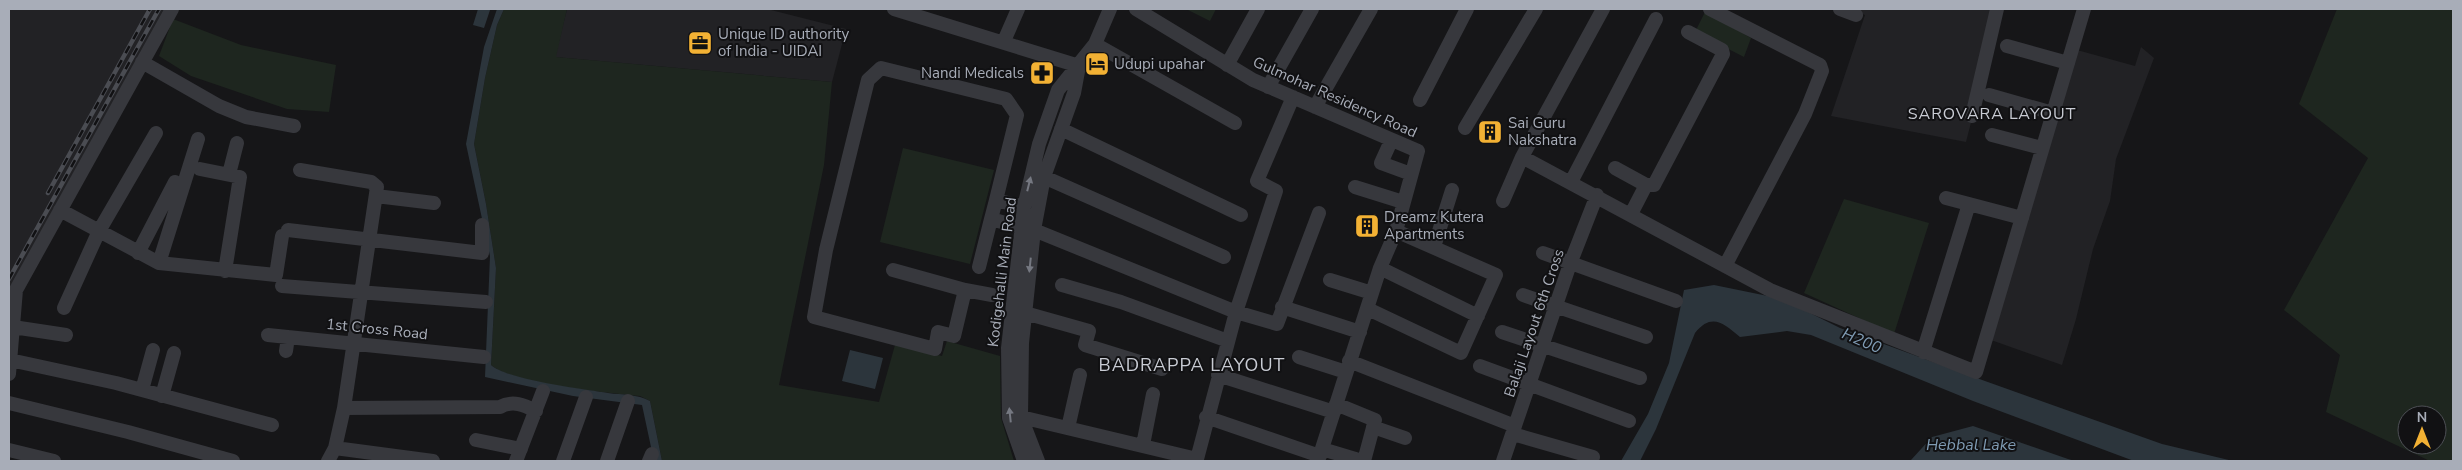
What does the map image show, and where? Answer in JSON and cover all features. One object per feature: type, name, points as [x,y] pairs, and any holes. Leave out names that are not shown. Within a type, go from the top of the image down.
[{"type":"street","points":[[172,9],[16,290],[10,367],[142,390],[272,425]]},
{"type":"street","points":[[894,9],[1004,41],[1079,66]]},
{"type":"street","points":[[1004,41],[1018,9]]},
{"type":"street","name":"Kodigehalli Main Road","points":[[1039,461],[1021,417],[1020,227],[1039,144],[1058,90],[1096,44],[1110,9]]},
{"type":"street","name":"Gulmohar Residency Road","points":[[1136,9],[1268,87],[1418,151],[1411,174]]},
{"type":"street","points":[[1228,65],[1258,9]]},
{"type":"street","points":[[1268,87],[1312,9]]},
{"type":"street","points":[[1315,107],[1371,9]]},
{"type":"street","points":[[1420,100],[1468,9]]},
{"type":"street","points":[[1466,128],[1536,9]]},
{"type":"street","points":[[1503,201],[1522,157],[1603,9]]},
{"type":"street","points":[[1710,9],[1820,65],[1822,71],[1805,114],[1725,266]]},
{"type":"street","points":[[1840,9],[1856,15]]},
{"type":"street","points":[[1972,116],[1997,9]]},
{"type":"street","points":[[1522,157],[1770,290],[1976,372],[2084,9]]},
{"type":"street","points":[[1570,182],[1656,19]]},
{"type":"street","points":[[1615,168],[1646,185],[1654,185],[1723,54],[1722,50],[1688,32]]},
{"type":"street","points":[[1096,44],[1235,123]]},
{"type":"street","points":[[2007,46],[2068,63]]},
{"type":"street","points":[[142,62],[219,106],[246,117],[294,126]]},
{"type":"street","name":"Kodigehalli Main Road","points":[[1024,461],[1009,418],[1008,348],[1020,320],[1044,177],[1074,93],[1079,66]]},
{"type":"street","points":[[965,290],[954,336],[938,332],[934,350],[814,317],[826,250],[868,80],[881,68],[1006,99],[1017,115],[979,267]]},
{"type":"street","points":[[1989,95],[2053,112]]},
{"type":"street","points":[[1021,417],[1143,445],[1199,461],[1206,417],[1236,312],[1276,191],[1257,181],[1293,98]]},
{"type":"street","points":[[1061,129],[1241,215]]},
{"type":"street","points":[[64,308],[99,231],[156,133]]},
{"type":"street","points":[[1992,135],[2042,148]]},
{"type":"street","points":[[158,263],[198,139]]},
{"type":"street","points":[[1320,456],[1347,366],[1368,309],[1380,268],[1396,231],[1411,174],[1382,162],[1391,141]]},
{"type":"street","points":[[228,174],[238,143]]},
{"type":"street","points":[[200,169],[240,177],[225,271]]},
{"type":"street","points":[[300,170],[371,182],[377,187],[362,293],[352,343],[344,408],[335,448],[328,461]]},
{"type":"street","points":[[1044,177],[1224,257]]},
{"type":"street","points":[[138,253],[175,182]]},
{"type":"street","points":[[1630,214],[1646,185]]},
{"type":"street","points":[[1355,187],[1404,202]]},
{"type":"street","points":[[1434,248],[1452,190]]},
{"type":"street","points":[[376,196],[434,203]]},
{"type":"street","name":"Balaji Layout 6th Cross","points":[[1504,461],[1570,264],[1597,196]]},
{"type":"street","points":[[1946,198],[2022,218]]},
{"type":"street","points":[[996,200],[1024,207]]},
{"type":"street","points":[[1924,352],[1969,204]]},
{"type":"street","points":[[60,210],[158,263],[276,275],[285,233],[482,253],[482,225]]},
{"type":"street","points":[[1034,230],[1236,312],[1277,324],[1319,213]]},
{"type":"street","points":[[992,219],[1020,227]]},
{"type":"street","points":[[1368,309],[1461,353],[1496,275],[1396,231]]},
{"type":"street","points":[[1543,253],[1676,300]]},
{"type":"street","points":[[1380,268],[1478,316]]},
{"type":"street","points":[[893,270],[965,290],[992,295]]},
{"type":"street","points":[[1330,280],[1372,293]]},
{"type":"street","points":[[1062,285],[1121,302],[1228,341]]},
{"type":"street","points":[[282,286],[486,302]]},
{"type":"street","points":[[1523,295],[1646,337]]},
{"type":"street","points":[[1282,307],[1360,332]]},
{"type":"street","points":[[1020,320],[1089,331],[1085,345],[1162,368]]},
{"type":"street","points":[[13,327],[66,335]]},
{"type":"street","points":[[1502,332],[1640,378]]},
{"type":"street","name":"1st Cross Road","points":[[268,335],[287,344],[352,343],[484,356]]},
{"type":"street","points":[[142,390],[153,350]]},
{"type":"street","points":[[162,396],[174,352]]},
{"type":"street","points":[[1299,357],[1347,366],[1593,458]]},
{"type":"street","points":[[1480,366],[1629,420]]},
{"type":"street","points":[[1068,428],[1080,375]]},
{"type":"street","points":[[1206,417],[1320,456],[1363,461],[1373,428],[1375,420],[1218,375]]},
{"type":"street","points":[[476,440],[519,455],[543,391]]},
{"type":"street","points":[[1143,445],[1153,394]]},
{"type":"street","points":[[563,461],[586,397]]},
{"type":"street","points":[[607,461],[628,401]]},
{"type":"street","points":[[9,403],[128,432],[209,458],[233,461]]},
{"type":"street","points":[[344,408],[500,407],[512,403],[524,405],[536,411]]},
{"type":"street","points":[[1373,428],[1405,438]]},
{"type":"street","points":[[335,448],[374,457],[433,461]]},
{"type":"street","points":[[9,450],[54,461]]},
{"type":"shaded area","points":[[9,9],[164,9],[9,290]]},
{"type":"shaded area","points":[[504,9],[567,9],[556,57],[832,82],[824,165],[779,385],[879,402],[895,345],[942,356],[947,341],[1000,356],[1001,418],[1014,461],[662,461],[650,401],[640,396],[585,390],[539,382],[502,372],[491,365],[496,268],[474,144],[485,78],[497,25]]},
{"type":"shaded area","name":"Unique ID authority of India - UIDAI","points":[[567,9],[767,9],[846,29],[832,82],[555,57]]},
{"type":"shaded area","points":[[1186,9],[1216,9],[1210,21]]},
{"type":"shaded area","points":[[1850,9],[2000,9],[1966,142],[1831,116],[1865,15]]},
{"type":"shaded area","points":[[2337,9],[2453,9],[2453,461],[2430,461],[2417,455],[2447,455],[2447,405],[2397,405],[2397,445],[2326,412],[2340,355],[2284,310],[2368,158],[2299,104]]},
{"type":"shaded area","points":[[1705,12],[1751,38],[1744,57],[1695,32]]},
{"type":"shaded area","points":[[173,19],[241,45],[336,65],[329,112],[287,109],[191,76],[159,56]]},
{"type":"shaded area","points":[[2141,47],[2154,58],[2116,159],[2110,201],[2093,249],[2076,319],[2062,365],[1991,340],[2077,50],[2135,66]]},
{"type":"shaded area","points":[[903,148],[994,170],[970,264],[880,242]]},
{"type":"shaded area","points":[[1844,199],[1929,223],[1894,334],[1804,293]]},
{"type":"water","points":[[478,9],[490,10],[484,28],[473,25]]},
{"type":"water","points":[[497,9],[504,9],[497,25],[485,78],[474,144],[496,268],[491,365],[513,375],[546,383],[635,396],[650,401],[662,461],[654,461],[642,405],[573,396],[485,377],[490,256],[466,144],[484,47]]},
{"type":"water","name":"H200","points":[[1714,285],[1782,299],[1840,328],[1985,381],[2162,444],[2233,461],[2134,461],[1973,401],[1811,335],[1787,331],[1740,337],[1723,324],[1712,322],[1707,323],[1695,333],[1656,429],[1640,461],[1621,461],[1648,414],[1669,363],[1684,290]]},
{"type":"water","points":[[850,350],[883,358],[875,389],[842,381]]},
{"type":"water","name":"Hebbal Lake","points":[[1973,426],[2075,461],[1911,460],[1932,437]]},
{"type":"railway","points":[[48,193],[150,9]]},
{"type":"railway","points":[[9,279],[159,9]]},
{"type":"place","name":"Unique ID authority of India - UIDAI","points":[[700,43]]},
{"type":"place","name":"Udupi upahar","points":[[1097,64]]},
{"type":"place","name":"Nandi Medicals","points":[[1042,73]]},
{"type":"place","name":"Sai Guru Nakshatra","points":[[1490,132]]},
{"type":"place","name":"Dreamz Kutera Apartments","points":[[1367,226]]},
{"type":"district","name":"SAROVARA LAYOUT","points":[[1992,113]]},
{"type":"district","name":"BADRAPPA LAYOUT","points":[[1192,365]]}]
